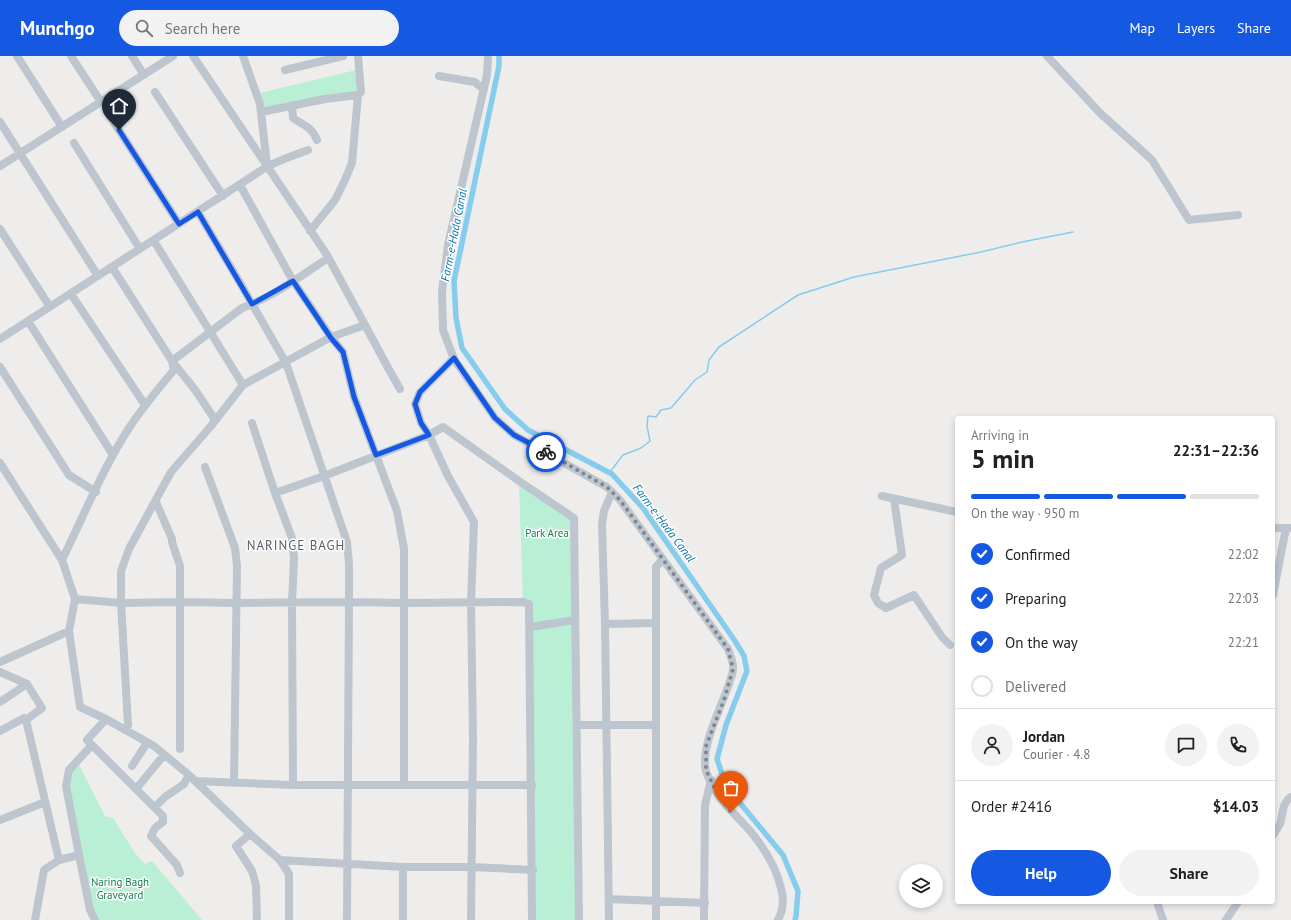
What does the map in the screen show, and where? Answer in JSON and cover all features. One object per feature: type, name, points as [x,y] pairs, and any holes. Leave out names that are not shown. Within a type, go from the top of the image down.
[{"type":"street","points":[[17,56],[62,127]]},
{"type":"street","points":[[71,56],[101,102]]},
{"type":"street","points":[[132,56],[144,75]]},
{"type":"street","points":[[0,166],[173,56]]},
{"type":"street","points":[[193,56],[328,258],[400,389]]},
{"type":"street","points":[[243,56],[260,104],[267,168]]},
{"type":"street","points":[[285,70],[343,56]]},
{"type":"street","points":[[310,231],[335,200],[352,163],[358,95],[361,92],[358,56]]},
{"type":"street","points":[[488,56],[487,75],[448,245],[442,292],[444,330],[454,358],[495,418],[514,435],[607,487],[620,500],[728,649],[733,669],[724,700],[706,746],[706,770],[716,792],[727,807],[751,832],[767,854],[778,875],[783,898],[782,913],[778,920]]},
{"type":"street","points":[[1046,56],[1100,113],[1152,160],[1189,220],[1238,215]]},
{"type":"street","points":[[439,76],[475,82],[479,86],[484,87]]},
{"type":"street","points":[[155,92],[223,196]]},
{"type":"street","points":[[261,112],[325,98],[358,95]]},
{"type":"street","points":[[292,105],[293,118],[310,128],[313,131],[316,140]]},
{"type":"street","points":[[110,116],[179,224]]},
{"type":"street","points":[[0,122],[98,276]]},
{"type":"street","points":[[74,143],[140,249]]},
{"type":"street","points":[[0,339],[278,161],[308,150]]},
{"type":"street","points":[[240,185],[293,281],[331,338],[343,352],[354,397],[397,511],[404,549],[404,784]]},
{"type":"street","points":[[198,212],[286,363],[348,542],[349,784],[347,920]]},
{"type":"street","points":[[0,229],[50,307]]},
{"type":"street","points":[[154,241],[242,385]]},
{"type":"street","points":[[172,361],[242,308],[293,281],[328,258]]},
{"type":"street","points":[[112,267],[172,361],[196,391],[215,420]]},
{"type":"street","points":[[71,294],[145,405]]},
{"type":"street","points":[[28,321],[113,455]]},
{"type":"street","points":[[125,730],[128,725],[120,603],[121,571],[129,549],[171,472],[215,420],[242,385],[331,338],[365,325]]},
{"type":"street","points":[[454,358],[420,392],[415,404],[421,423],[429,435],[448,476],[474,522],[471,602],[473,784],[471,920]]},
{"type":"street","points":[[62,560],[113,455],[128,429],[145,405],[174,370],[172,361]]},
{"type":"street","points":[[0,367],[69,475],[96,492]]},
{"type":"street","points":[[252,422],[275,493],[292,538],[294,558],[292,602],[293,785]]},
{"type":"street","points":[[275,493],[324,476],[429,435],[443,427],[574,518],[579,920]]},
{"type":"street","points":[[0,463],[62,560],[75,599],[69,631],[80,707],[106,719],[154,746],[189,774],[250,834],[280,860],[289,874],[288,920]]},
{"type":"street","points":[[205,467],[235,548],[237,566],[234,783]]},
{"type":"street","points":[[608,920],[607,725],[602,524],[604,511],[612,492]]},
{"type":"street","points":[[882,496],[955,512]]},
{"type":"street","points":[[894,499],[902,555],[881,568],[874,595],[878,603],[886,608],[914,595],[942,637],[950,645]]},
{"type":"street","points":[[156,502],[172,539],[180,566],[180,749]]},
{"type":"street","points":[[1275,528],[1288,528],[1275,586]]},
{"type":"street","points":[[656,920],[656,567],[663,559]]},
{"type":"street","points":[[75,599],[120,603],[523,602],[530,604],[533,870],[532,920]]},
{"type":"street","points":[[530,626],[575,620]]},
{"type":"street","points":[[605,624],[656,623]]},
{"type":"street","points":[[0,660],[69,631]]},
{"type":"street","points":[[0,672],[27,684],[42,708],[26,720],[24,718],[0,731]]},
{"type":"street","points":[[0,702],[27,684]]},
{"type":"street","points":[[106,719],[87,740],[163,816],[163,822],[155,828],[151,836],[176,865],[180,873]]},
{"type":"street","points":[[26,720],[59,860]]},
{"type":"street","points":[[577,724],[656,725]]},
{"type":"street","points":[[132,766],[148,743]]},
{"type":"street","points":[[92,746],[69,770],[66,778],[66,786],[78,855],[90,910],[95,920]]},
{"type":"street","points":[[136,789],[164,755]]},
{"type":"street","points":[[155,807],[165,797],[184,784],[189,774]]},
{"type":"street","points":[[704,920],[705,805],[711,780]]},
{"type":"street","points":[[195,781],[293,785],[532,785]]},
{"type":"street","points":[[1275,832],[1280,823],[1284,806],[1288,798],[1291,797]]},
{"type":"street","points":[[0,820],[45,802]]},
{"type":"street","points":[[250,834],[236,846],[252,871],[256,885],[258,920]]},
{"type":"street","points":[[35,920],[44,870],[59,860],[78,855]]},
{"type":"street","points":[[280,860],[403,867],[472,867],[533,870]]},
{"type":"street","points":[[403,867],[403,920]]},
{"type":"street","points":[[609,899],[705,903]]},
{"type":"street","points":[[1158,904],[1163,920]]},
{"type":"street","points":[[1226,920],[1237,904]]},
{"type":"green space","points":[[356,70],[357,94],[264,107],[260,93]]},
{"type":"green space","name":"Park Area","points":[[519,481],[574,518],[579,920],[532,920],[529,604],[523,602]]},
{"type":"green space","name":"Naring Bagh Graveyard","points":[[79,765],[105,816],[113,818],[135,853],[145,864],[152,861],[202,920],[97,920],[93,911],[70,788],[70,776],[75,766]]},
{"type":"waterway","name":"Farm-e-Hada Canal","points":[[499,56],[499,66],[454,281],[456,318],[462,348],[505,409],[528,430],[612,474],[643,508],[744,656],[747,671],[726,725],[717,759],[726,786],[783,855],[798,891],[795,920]]},
{"type":"waterway","points":[[610,472],[623,455],[641,448],[650,441],[647,426],[648,416],[656,417],[661,410],[671,408],[695,380],[707,372],[709,360],[719,347],[798,295],[854,277],[1073,232]]},
{"type":"way so far","points":[[546,452],[607,487],[620,500],[728,649],[733,669],[724,700],[706,746],[706,770],[719,796],[731,812]]},
{"type":"district","name":"NARINGE BAGH","points":[[296,545]]},
{"type":"route","points":[[119,130],[179,224],[198,212],[252,304],[293,281],[331,338],[343,352],[354,397],[376,455],[429,435],[421,423],[415,404],[420,392],[454,358],[495,418],[514,435],[546,452]]}]
